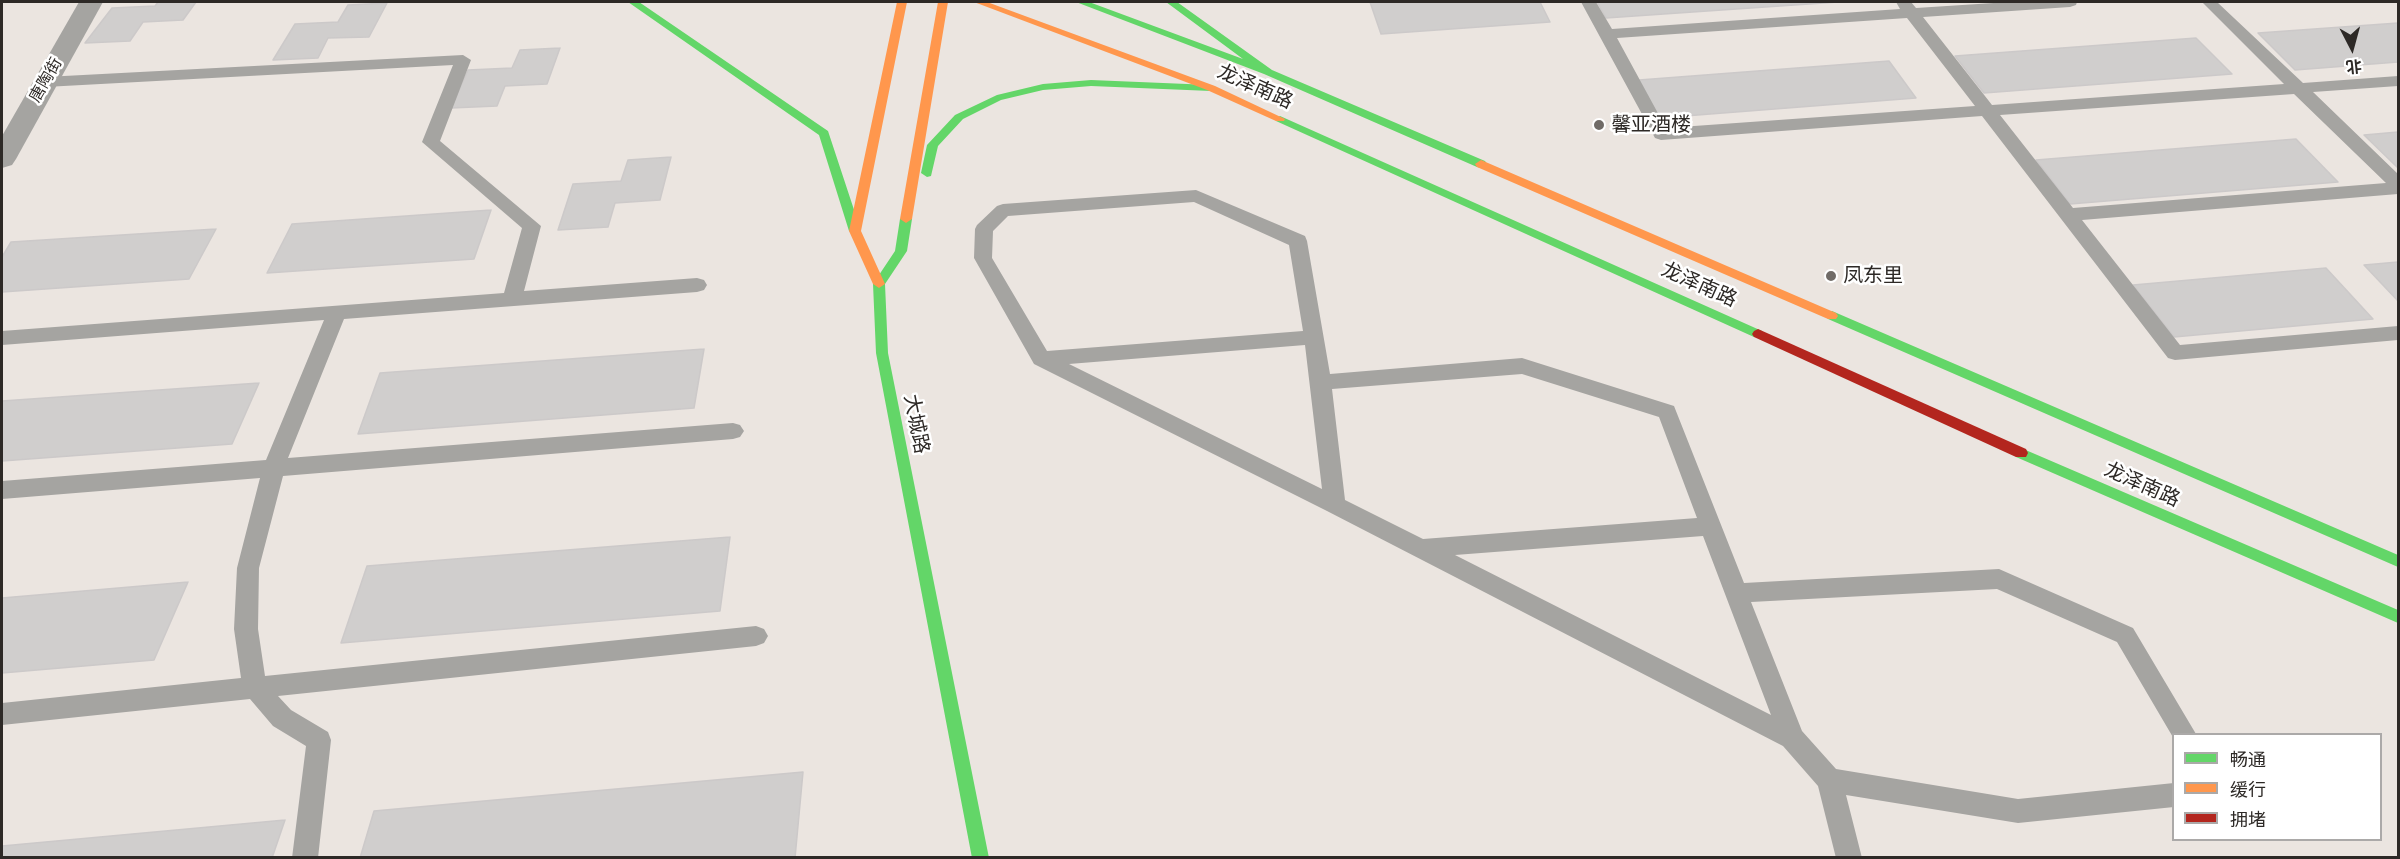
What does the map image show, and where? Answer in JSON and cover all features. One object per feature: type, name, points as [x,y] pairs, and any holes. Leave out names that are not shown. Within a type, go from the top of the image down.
[{"type":"main road","points":[[633,2],[824,133],[855,231],[879,284]]},
{"type":"main road","points":[[855,231],[902,2]]},
{"type":"main road","points":[[901,250],[943,2]]},
{"type":"main road","name":"龙泽南路","points":[[979,2],[1211,88],[2127,500],[2398,617]]},
{"type":"main road","name":"龙泽南路","points":[[1081,2],[1268,72],[2398,561]]},
{"type":"main road","points":[[1171,2],[1268,72]]},
{"type":"main road","points":[[879,284],[918,222],[933,145],[959,117],[997,98],[1043,87],[1091,83],[1211,88]]},
{"type":"main road","name":"大城路","points":[[879,284],[882,353],[981,858]]},
{"type":"street","name":"唐陶街","points":[[4,151],[91,2]]},
{"type":"lane","points":[[1589,2],[1661,134],[2398,81]]},
{"type":"lane","points":[[1607,34],[1908,7],[2070,2]]},
{"type":"lane","points":[[2209,2],[2398,186]]},
{"type":"lane","points":[[1908,7],[2175,353],[2398,333]]},
{"type":"lane","points":[[45,82],[463,60],[431,142],[532,226],[512,300]]},
{"type":"lane","points":[[2068,215],[2398,186]]},
{"type":"lane","points":[[1335,505],[1321,382],[1298,241],[1196,196],[1003,210],[984,229],[982,258],[1041,359],[1335,505],[1792,738]]},
{"type":"lane","points":[[2,338],[697,285]]},
{"type":"lane","points":[[305,858],[319,740],[282,718],[255,688],[246,629],[248,568],[274,467],[337,313]]},
{"type":"lane","points":[[1041,359],[1313,337]]},
{"type":"lane","points":[[1321,382],[1522,366],[1667,412],[1792,738],[1829,780],[1849,858]]},
{"type":"lane","points":[[2,490],[733,431]]},
{"type":"lane","points":[[1418,549],[1710,526]]},
{"type":"lane","points":[[1736,593],[2000,579],[2125,635],[2183,733]]},
{"type":"lane","points":[[2,714],[756,636]]},
{"type":"lane","points":[[1829,780],[2018,811],[2172,795]]},
{"type":"building","points":[[158,2],[196,2],[183,20],[143,22],[130,41],[85,43],[112,8],[155,6]]},
{"type":"building","points":[[1370,2],[1540,2],[1550,22],[1381,34]]},
{"type":"building","points":[[1597,2],[1838,2],[1606,18]]},
{"type":"building","points":[[387,3],[369,37],[328,38],[318,58],[273,60],[295,24],[338,22],[348,5]]},
{"type":"building","points":[[2398,23],[2398,62],[2295,70],[2258,33]]},
{"type":"building","points":[[2196,38],[2232,74],[1984,93],[1955,56]]},
{"type":"building","points":[[560,48],[547,84],[505,86],[497,106],[451,108],[468,70],[512,68],[520,50]]},
{"type":"building","points":[[1889,61],[1916,98],[1659,118],[1639,80]]},
{"type":"building","points":[[2398,132],[2398,168],[2364,135]]},
{"type":"building","points":[[2296,139],[2338,182],[2070,204],[2036,160]]},
{"type":"building","points":[[671,157],[660,200],[615,203],[608,227],[558,230],[573,184],[621,181],[628,160]]},
{"type":"building","points":[[491,210],[474,259],[267,273],[292,224]]},
{"type":"building","points":[[216,229],[189,279],[2,292],[2,257],[11,242]]},
{"type":"building","points":[[2398,262],[2398,301],[2364,265]]},
{"type":"building","points":[[2326,268],[2373,319],[2174,337],[2133,285]]},
{"type":"building","points":[[704,349],[694,408],[358,434],[380,373]]},
{"type":"building","points":[[259,383],[232,444],[2,461],[2,401]]},
{"type":"building","points":[[730,537],[720,611],[341,643],[367,566]]},
{"type":"building","points":[[188,582],[154,660],[2,673],[2,598]]},
{"type":"building","points":[[803,772],[795,858],[360,858],[374,811]]},
{"type":"building","points":[[285,820],[272,858],[2,858],[2,846]]},
{"type":"traffic: fast","points":[[633,2],[824,133],[855,231]]},
{"type":"traffic: fast","points":[[1081,2],[1268,72],[1481,164]]},
{"type":"traffic: fast","points":[[1171,2],[1268,72]]},
{"type":"traffic: fast","points":[[927,173],[933,145],[959,117],[997,98],[1043,87],[1091,83],[1211,88]]},
{"type":"traffic: fast","points":[[1280,119],[1758,334]]},
{"type":"traffic: fast","points":[[906,219],[901,251],[879,284],[882,353],[981,858]]},
{"type":"traffic: fast","points":[[1832,316],[2398,561]]},
{"type":"traffic: fast","points":[[2021,453],[2398,617]]},
{"type":"traffic: slow","points":[[879,284],[855,231],[902,2]]},
{"type":"traffic: slow","points":[[906,219],[943,2]]},
{"type":"traffic: slow","points":[[979,2],[1211,88],[1280,119]]},
{"type":"traffic: slow","points":[[1481,164],[1832,316]]},
{"type":"traffic: jam","points":[[1758,334],[2021,453]]},
{"type":"place","name":"馨亚酒楼","points":[[1599,125]]},
{"type":"place","name":"凤东里","points":[[1831,276]]}]
